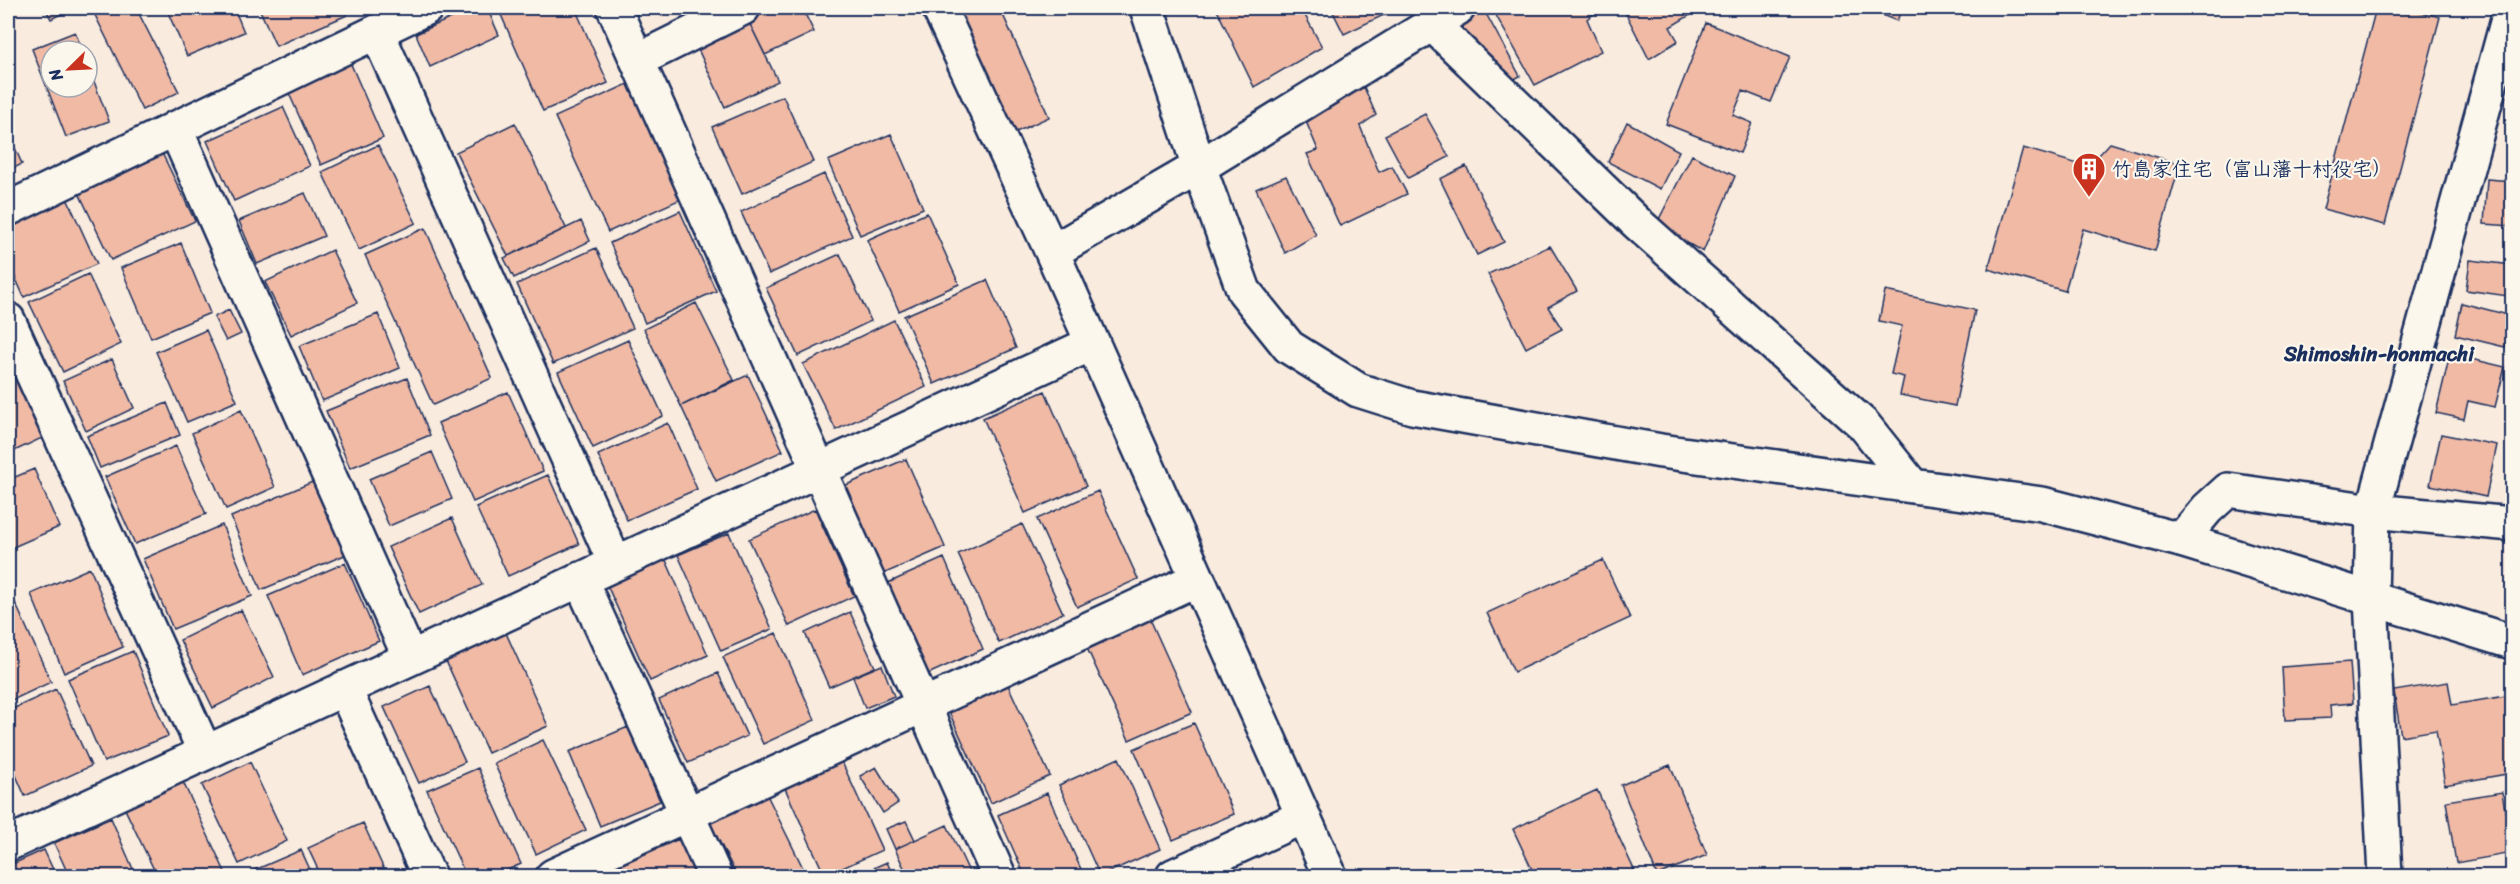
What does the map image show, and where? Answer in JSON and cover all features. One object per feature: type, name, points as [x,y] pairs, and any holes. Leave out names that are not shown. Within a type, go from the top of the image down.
[{"type":"street","points":[[8,209],[426,8]]},
{"type":"street","points":[[614,8],[999,876]]},
{"type":"street","points":[[638,60],[743,8]]},
{"type":"street","points":[[939,8],[1093,343],[1330,876]]},
{"type":"street","points":[[1147,8],[1199,167],[1245,291],[1289,347],[1358,390],[1412,407],[1661,451],[2042,504],[2181,540],[2512,642]]},
{"type":"street","points":[[2385,876],[2371,598],[2373,511],[2511,8]]},
{"type":"street","points":[[1052,252],[1199,167],[1445,15],[1637,223],[1864,424],[1911,484]]},
{"type":"street","points":[[376,32],[615,563]]},
{"type":"street","points":[[174,128],[410,658]]},
{"type":"street","points":[[8,320],[205,752]]},
{"type":"street","points":[[9,838],[205,752],[1093,343]]},
{"type":"street","points":[[2181,540],[2207,509],[2228,490],[2373,511],[2512,524]]},
{"type":"street","points":[[580,579],[716,876]]},
{"type":"street","points":[[553,876],[1197,579]]},
{"type":"street","points":[[344,688],[429,876]]},
{"type":"street","points":[[1173,876],[1302,817]]},
{"type":"building","points":[[45,8],[73,8],[51,19]]},
{"type":"building","points":[[136,8],[179,92],[142,110],[92,9]]},
{"type":"building","points":[[166,8],[234,8],[244,32],[187,56]]},
{"type":"building","points":[[259,8],[344,8],[347,15],[276,46]]},
{"type":"building","points":[[473,8],[487,8],[499,35],[430,67],[416,34]]},
{"type":"building","points":[[498,8],[575,8],[608,83],[543,111]]},
{"type":"building","points":[[774,8],[802,8],[814,32],[765,55],[748,20]]},
{"type":"building","points":[[958,8],[1011,8],[1004,17],[1049,117],[1014,133]]},
{"type":"building","points":[[1216,8],[1301,8],[1322,47],[1254,87]]},
{"type":"building","points":[[1331,8],[1385,8],[1388,13],[1344,34]]},
{"type":"building","points":[[1497,8],[1593,8],[1596,12],[1587,19],[1601,51],[1535,85],[1493,10]]},
{"type":"building","points":[[1623,8],[1690,8],[1692,14],[1670,27],[1678,41],[1649,59]]},
{"type":"building","points":[[1864,8],[1902,8],[1897,21]]},
{"type":"building","points":[[2376,8],[2406,8],[2440,17],[2385,225],[2323,209]]},
{"type":"building","points":[[1484,10],[1520,76],[1509,82],[1456,26]]},
{"type":"building","points":[[748,20],[778,81],[725,107],[696,45]]},
{"type":"building","points":[[1706,23],[1790,57],[1771,102],[1743,91],[1733,115],[1752,123],[1740,153],[1666,124]]},
{"type":"building","points":[[75,32],[78,39],[57,39]]},
{"type":"building","points":[[39,46],[39,67],[32,49]]},
{"type":"building","points":[[350,62],[383,138],[321,165],[287,89]]},
{"type":"building","points":[[628,84],[681,199],[608,232],[555,117]]},
{"type":"building","points":[[1364,87],[1376,115],[1360,126],[1379,172],[1392,166],[1407,194],[1340,226],[1307,154],[1318,150],[1305,119]]},
{"type":"building","points":[[99,95],[109,121],[66,137],[51,99],[99,99]]},
{"type":"building","points":[[783,96],[813,162],[742,194],[712,127]]},
{"type":"building","points":[[283,107],[310,166],[234,201],[207,141]]},
{"type":"building","points":[[1425,114],[1449,157],[1408,178],[1385,135]]},
{"type":"building","points":[[1627,122],[1679,151],[1660,189],[1608,162]]},
{"type":"building","points":[[515,123],[566,228],[508,256],[456,152]]},
{"type":"building","points":[[8,132],[22,164],[8,171]]},
{"type":"building","points":[[891,134],[923,208],[860,235],[828,161]]},
{"type":"building","name":"竹島家住宅（富山藩十村役宅）","points":[[2110,143],[2180,164],[2155,251],[2083,229],[2065,291],[1988,269],[2023,148],[2088,167]]},
{"type":"building","points":[[378,145],[416,223],[359,250],[322,172]]},
{"type":"building","points":[[161,151],[195,221],[111,260],[78,191]]},
{"type":"building","points":[[1692,155],[1735,176],[1703,252],[1656,225]]},
{"type":"building","points":[[1466,166],[1504,242],[1477,255],[1440,179]]},
{"type":"building","points":[[824,174],[852,236],[769,274],[741,212]]},
{"type":"building","points":[[1286,176],[1316,235],[1285,253],[1256,189]]},
{"type":"building","points":[[2487,179],[2512,181],[2512,226],[2484,224]]},
{"type":"building","points":[[305,193],[324,236],[257,264],[239,221]]},
{"type":"building","points":[[65,194],[97,264],[24,297],[8,261],[8,221]]},
{"type":"building","points":[[680,211],[716,291],[645,323],[610,243]]},
{"type":"building","points":[[927,213],[959,284],[899,311],[867,240]]},
{"type":"building","points":[[581,221],[590,241],[514,278],[504,258]]},
{"type":"building","points":[[425,228],[492,378],[433,405],[365,255]]},
{"type":"building","points":[[181,243],[210,313],[151,338],[121,268]]},
{"type":"building","points":[[1550,246],[1577,291],[1548,307],[1562,329],[1526,348],[1488,274]]},
{"type":"building","points":[[596,248],[633,328],[553,364],[517,284]]},
{"type":"building","points":[[332,250],[357,303],[291,335],[265,282]]},
{"type":"building","points":[[840,254],[871,321],[798,356],[766,288]]},
{"type":"building","points":[[2470,260],[2512,265],[2508,296],[2466,290]]},
{"type":"building","points":[[88,274],[121,344],[63,372],[29,302]]},
{"type":"building","points":[[987,280],[1016,348],[934,384],[904,316]]},
{"type":"building","points":[[1885,291],[1975,310],[1955,406],[1900,395],[1904,377],[1891,374],[1902,326],[1879,321]]},
{"type":"building","points":[[696,303],[734,380],[681,406],[644,329]]},
{"type":"building","points":[[2462,303],[2512,316],[2505,347],[2455,335]]},
{"type":"building","points":[[229,310],[241,334],[226,341],[214,317]]},
{"type":"building","points":[[378,314],[400,368],[322,401],[299,346]]},
{"type":"building","points":[[894,320],[926,387],[836,430],[803,364]]},
{"type":"building","points":[[206,330],[237,401],[187,422],[156,352]]},
{"type":"building","points":[[628,340],[663,416],[593,448],[558,372]]},
{"type":"building","points":[[2450,354],[2505,367],[2495,407],[2468,401],[2464,419],[2436,413]]},
{"type":"building","points":[[112,359],[134,408],[86,431],[63,381]]},
{"type":"building","points":[[12,368],[44,437],[8,454],[8,370]]},
{"type":"building","points":[[748,375],[783,451],[716,481],[681,406]]},
{"type":"building","points":[[407,378],[430,435],[350,468],[326,411]]},
{"type":"building","points":[[1045,391],[1086,486],[1025,513],[983,418]]},
{"type":"building","points":[[508,392],[543,471],[473,502],[438,423]]},
{"type":"building","points":[[167,403],[180,435],[100,468],[87,436]]},
{"type":"building","points":[[241,410],[275,487],[226,509],[192,433]]},
{"type":"building","points":[[668,423],[697,489],[627,520],[598,455]]},
{"type":"building","points":[[2441,434],[2497,445],[2486,497],[2430,485]]},
{"type":"building","points":[[176,446],[206,514],[135,544],[105,477]]},
{"type":"building","points":[[432,452],[452,499],[389,526],[369,479]]},
{"type":"building","points":[[906,459],[945,547],[883,574],[844,486]]},
{"type":"building","points":[[34,469],[59,527],[11,548],[8,540],[8,480]]},
{"type":"building","points":[[548,475],[579,544],[508,576],[476,507]]},
{"type":"building","points":[[317,480],[347,554],[261,590],[231,517]]},
{"type":"building","points":[[1098,491],[1138,579],[1077,607],[1037,519]]},
{"type":"building","points":[[815,509],[854,596],[789,626],[749,539]]},
{"type":"building","points":[[452,518],[482,585],[419,614],[388,547]]},
{"type":"building","points":[[1022,524],[1063,613],[999,643],[958,554]]},
{"type":"building","points":[[222,525],[252,596],[173,629],[143,559]]},
{"type":"building","points":[[729,533],[772,629],[721,651],[678,555]]},
{"type":"building","points":[[665,558],[708,655],[650,681],[607,585]]},
{"type":"building","points":[[944,558],[983,649],[928,674],[888,583]]},
{"type":"building","points":[[1603,560],[1630,618],[1514,672],[1487,613]]},
{"type":"building","points":[[345,563],[379,641],[302,675],[268,596]]},
{"type":"building","points":[[90,568],[123,647],[64,673],[31,594]]},
{"type":"building","points":[[14,600],[51,682],[8,702],[8,604]]},
{"type":"building","points":[[241,610],[274,677],[213,708],[180,640]]},
{"type":"building","points":[[850,612],[875,667],[829,687],[805,633]]},
{"type":"building","points":[[1150,619],[1192,712],[1129,740],[1087,648]]},
{"type":"building","points":[[506,633],[548,726],[488,753],[446,661]]},
{"type":"building","points":[[776,633],[815,720],[763,744],[723,657]]},
{"type":"building","points":[[133,651],[168,736],[104,762],[68,679]]},
{"type":"building","points":[[2350,662],[2353,703],[2330,705],[2331,718],[2285,720],[2282,667]]},
{"type":"building","points":[[882,665],[894,696],[865,708],[853,677]]},
{"type":"building","points":[[718,673],[747,736],[688,763],[659,700]]},
{"type":"building","points":[[2448,682],[2452,705],[2512,695],[2512,773],[2445,785],[2436,730],[2401,736],[2394,691]]},
{"type":"building","points":[[1008,685],[1050,776],[991,803],[949,712]]},
{"type":"building","points":[[430,686],[465,762],[419,783],[384,707]]},
{"type":"building","points":[[56,689],[91,766],[25,796],[8,757],[8,711]]},
{"type":"building","points":[[1194,723],[1234,814],[1173,840],[1134,749]]},
{"type":"building","points":[[628,727],[660,801],[600,826],[569,752]]},
{"type":"building","points":[[543,740],[586,830],[536,854],[494,763]]},
{"type":"building","points":[[1119,758],[1160,849],[1100,876],[1059,785]]},
{"type":"building","points":[[841,760],[882,850],[825,876],[784,786]]},
{"type":"building","points":[[250,762],[287,841],[239,864],[202,785]]},
{"type":"building","points":[[1670,765],[1707,855],[1657,875],[1621,785]]},
{"type":"building","points":[[876,767],[898,803],[883,813],[860,776]]},
{"type":"building","points":[[478,768],[521,864],[494,876],[466,876],[427,790]]},
{"type":"building","points":[[183,782],[226,874],[220,876],[157,876],[125,809]]},
{"type":"building","points":[[1597,790],[1637,876],[1535,876],[1513,829]]},
{"type":"building","points":[[2502,792],[2512,853],[2456,863],[2446,801]]},
{"type":"building","points":[[1047,793],[1084,876],[1025,876],[998,815]]},
{"type":"building","points":[[767,795],[807,876],[737,876],[710,823]]},
{"type":"building","points":[[111,818],[136,876],[69,876],[54,843]]},
{"type":"building","points":[[906,821],[915,840],[895,849],[886,829]]},
{"type":"building","points":[[363,823],[387,876],[321,876],[308,848]]},
{"type":"building","points":[[947,825],[971,876],[908,876],[895,849]]},
{"type":"building","points":[[679,839],[696,876],[625,876],[620,865]]},
{"type":"building","points":[[44,850],[56,876],[8,876],[8,866]]},
{"type":"building","points":[[301,850],[313,876],[241,876]]},
{"type":"building","points":[[887,862],[893,876],[855,876]]},
{"type":"place","name":"竹島家住宅（富山藩十村役宅）","points":[[2089,198]]},
{"type":"district","name":"Shimoshin-honmachi","points":[[2379,354]]}]
